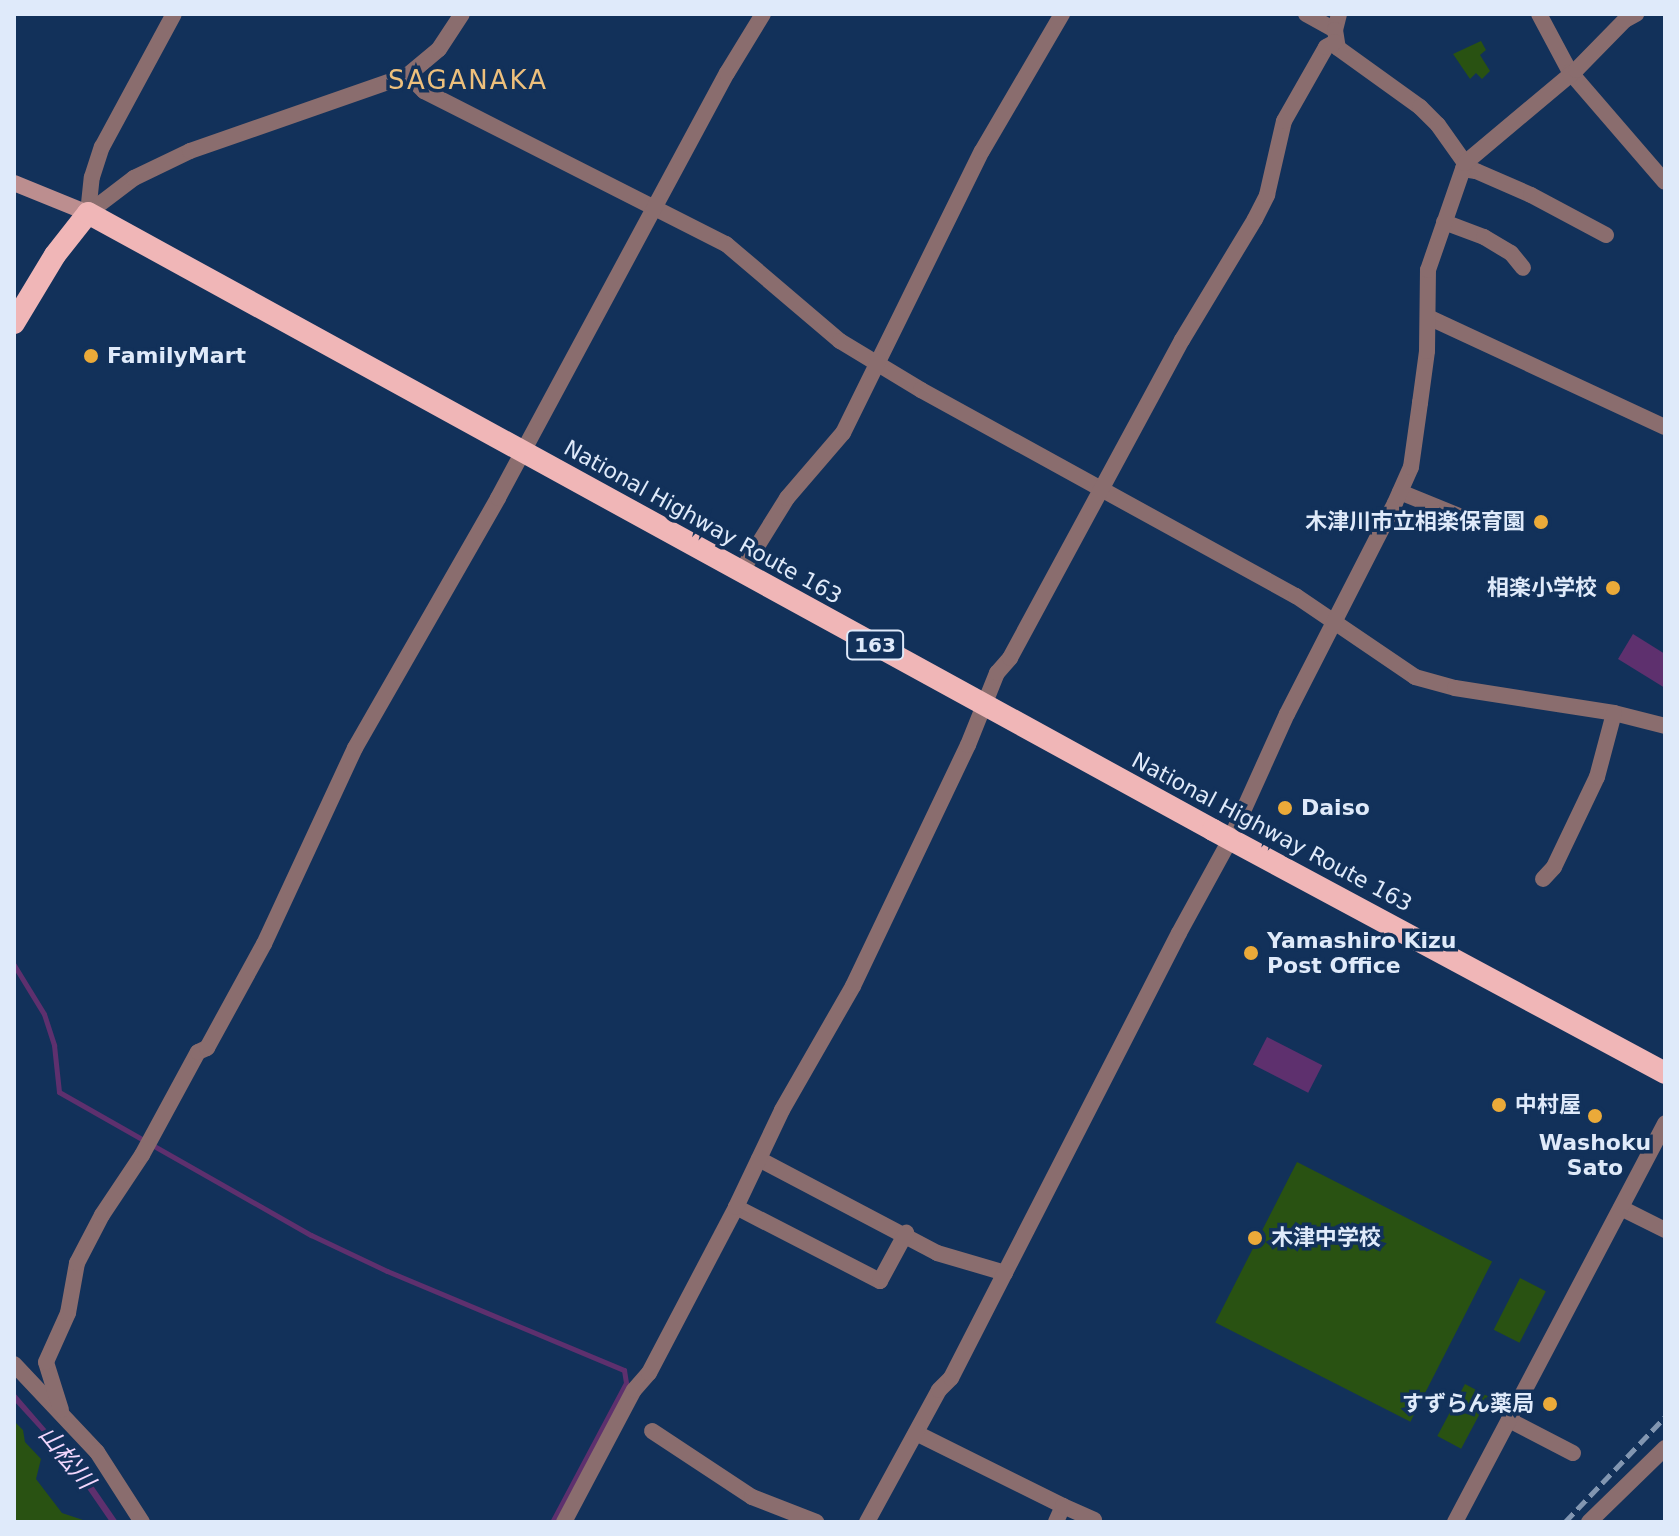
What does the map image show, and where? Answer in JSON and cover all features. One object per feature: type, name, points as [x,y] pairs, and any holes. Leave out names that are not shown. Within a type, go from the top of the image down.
[{"type":"highway","points":[[14,323],[55,255],[88,213]]},
{"type":"highway","name":"National Highway Route 163","points":[[88,213],[1230,840],[1665,1073]]},
{"type":"main road","points":[[14,183],[88,213]]},
{"type":"street","points":[[88,213],[92,177],[102,147],[174,14]]},
{"type":"street","points":[[88,213],[134,178],[190,151],[408,75],[439,49],[462,14]]},
{"type":"street","points":[[61,1410],[46,1362],[68,1313],[77,1263],[198,1052],[207,1048],[264,944],[355,748],[498,498],[520,452],[727,73],[763,14]]},
{"type":"street","points":[[741,572],[787,498],[843,433],[982,151],[1062,14]]},
{"type":"street","points":[[1306,14],[1336,28],[1345,53],[1420,107],[1438,125],[1464,166],[1531,195],[1606,235]]},
{"type":"street","points":[[1539,14],[1570,72],[1665,182]]},
{"type":"street","points":[[867,1522],[939,1390],[951,1378],[1179,933],[1230,840],[1287,714],[1337,622],[1400,492],[1411,467],[1428,317],[1428,270],[1464,166],[1636,14]]},
{"type":"street","points":[[564,1522],[634,1390],[649,1373],[736,1207],[782,1110],[853,986],[997,673],[1010,658],[1182,340],[1255,219],[1267,195],[1284,121],[1336,28]]},
{"type":"street","points":[[408,75],[424,91],[726,244],[840,341],[1337,622],[1415,677],[1455,688],[1614,713],[1665,726]]},
{"type":"street","points":[[1444,222],[1484,237],[1511,253],[1523,268]]},
{"type":"street","points":[[1428,317],[1665,427]]},
{"type":"street","points":[[1400,492],[1474,522],[1484,521]]},
{"type":"street","points":[[1543,879],[1554,867],[1597,777],[1614,713]]},
{"type":"street","points":[[1455,1522],[1665,1123]]},
{"type":"street","points":[[759,1159],[906,1233],[937,1253],[1005,1273]]},
{"type":"street","points":[[736,1207],[880,1281],[906,1233]]},
{"type":"street","points":[[1621,1208],[1665,1230]]},
{"type":"street","points":[[14,1364],[61,1410],[97,1452],[142,1522]]},
{"type":"street","points":[[1509,1420],[1573,1453]]},
{"type":"street","points":[[652,1431],[752,1497],[816,1522]]},
{"type":"street","points":[[916,1433],[1094,1520]]},
{"type":"street","points":[[1594,1521],[1663,1453]]},
{"type":"street","points":[[1056,1522],[1063,1506]]},
{"type":"green space","points":[[1481,41],[1486,50],[1480,55],[1490,71],[1482,79],[1476,73],[1470,79],[1453,54]]},
{"type":"green space","points":[[1297,1162],[1492,1261],[1410,1422],[1215,1322]]},
{"type":"green space","points":[[1520,1278],[1546,1291],[1520,1343],[1494,1330]]},
{"type":"green space","points":[[1465,1384],[1489,1397],[1461,1449],[1437,1436]]},
{"type":"green space","points":[[14,1421],[23,1430],[25,1442],[41,1459],[36,1479],[62,1513],[89,1522],[14,1522]]},
{"type":"water","points":[[1633,634],[1665,654],[1665,688],[1618,659]]},
{"type":"water","points":[[1267,1037],[1322,1065],[1308,1093],[1253,1065]]},
{"type":"water","name":"山松川","points":[[14,1392],[85,1474],[118,1522],[110,1522],[66,1458],[14,1401]]},
{"type":"waterway","points":[[14,965],[44,1014],[54,1045],[59,1092],[311,1235],[387,1271],[624,1370],[626,1383],[552,1522]]},
{"type":"railway","points":[[1565,1522],[1665,1417]]},
{"type":"place","name":"FamilyMart","points":[[91,356]]},
{"type":"place","name":"木津川市立相楽保育園","points":[[1541,522]]},
{"type":"place","name":"相楽小学校","points":[[1613,588]]},
{"type":"place","name":"Daiso","points":[[1285,808]]},
{"type":"place","name":"Yamashiro Kizu Post Office","points":[[1251,953]]},
{"type":"place","name":"中村屋","points":[[1499,1105]]},
{"type":"place","name":"Washoku Sato","points":[[1595,1116]]},
{"type":"place","name":"木津中学校","points":[[1255,1238]]},
{"type":"place","name":"すずらん薬局","points":[[1550,1404]]},
{"type":"district","name":"SAGANAKA","points":[[468,81]]}]
